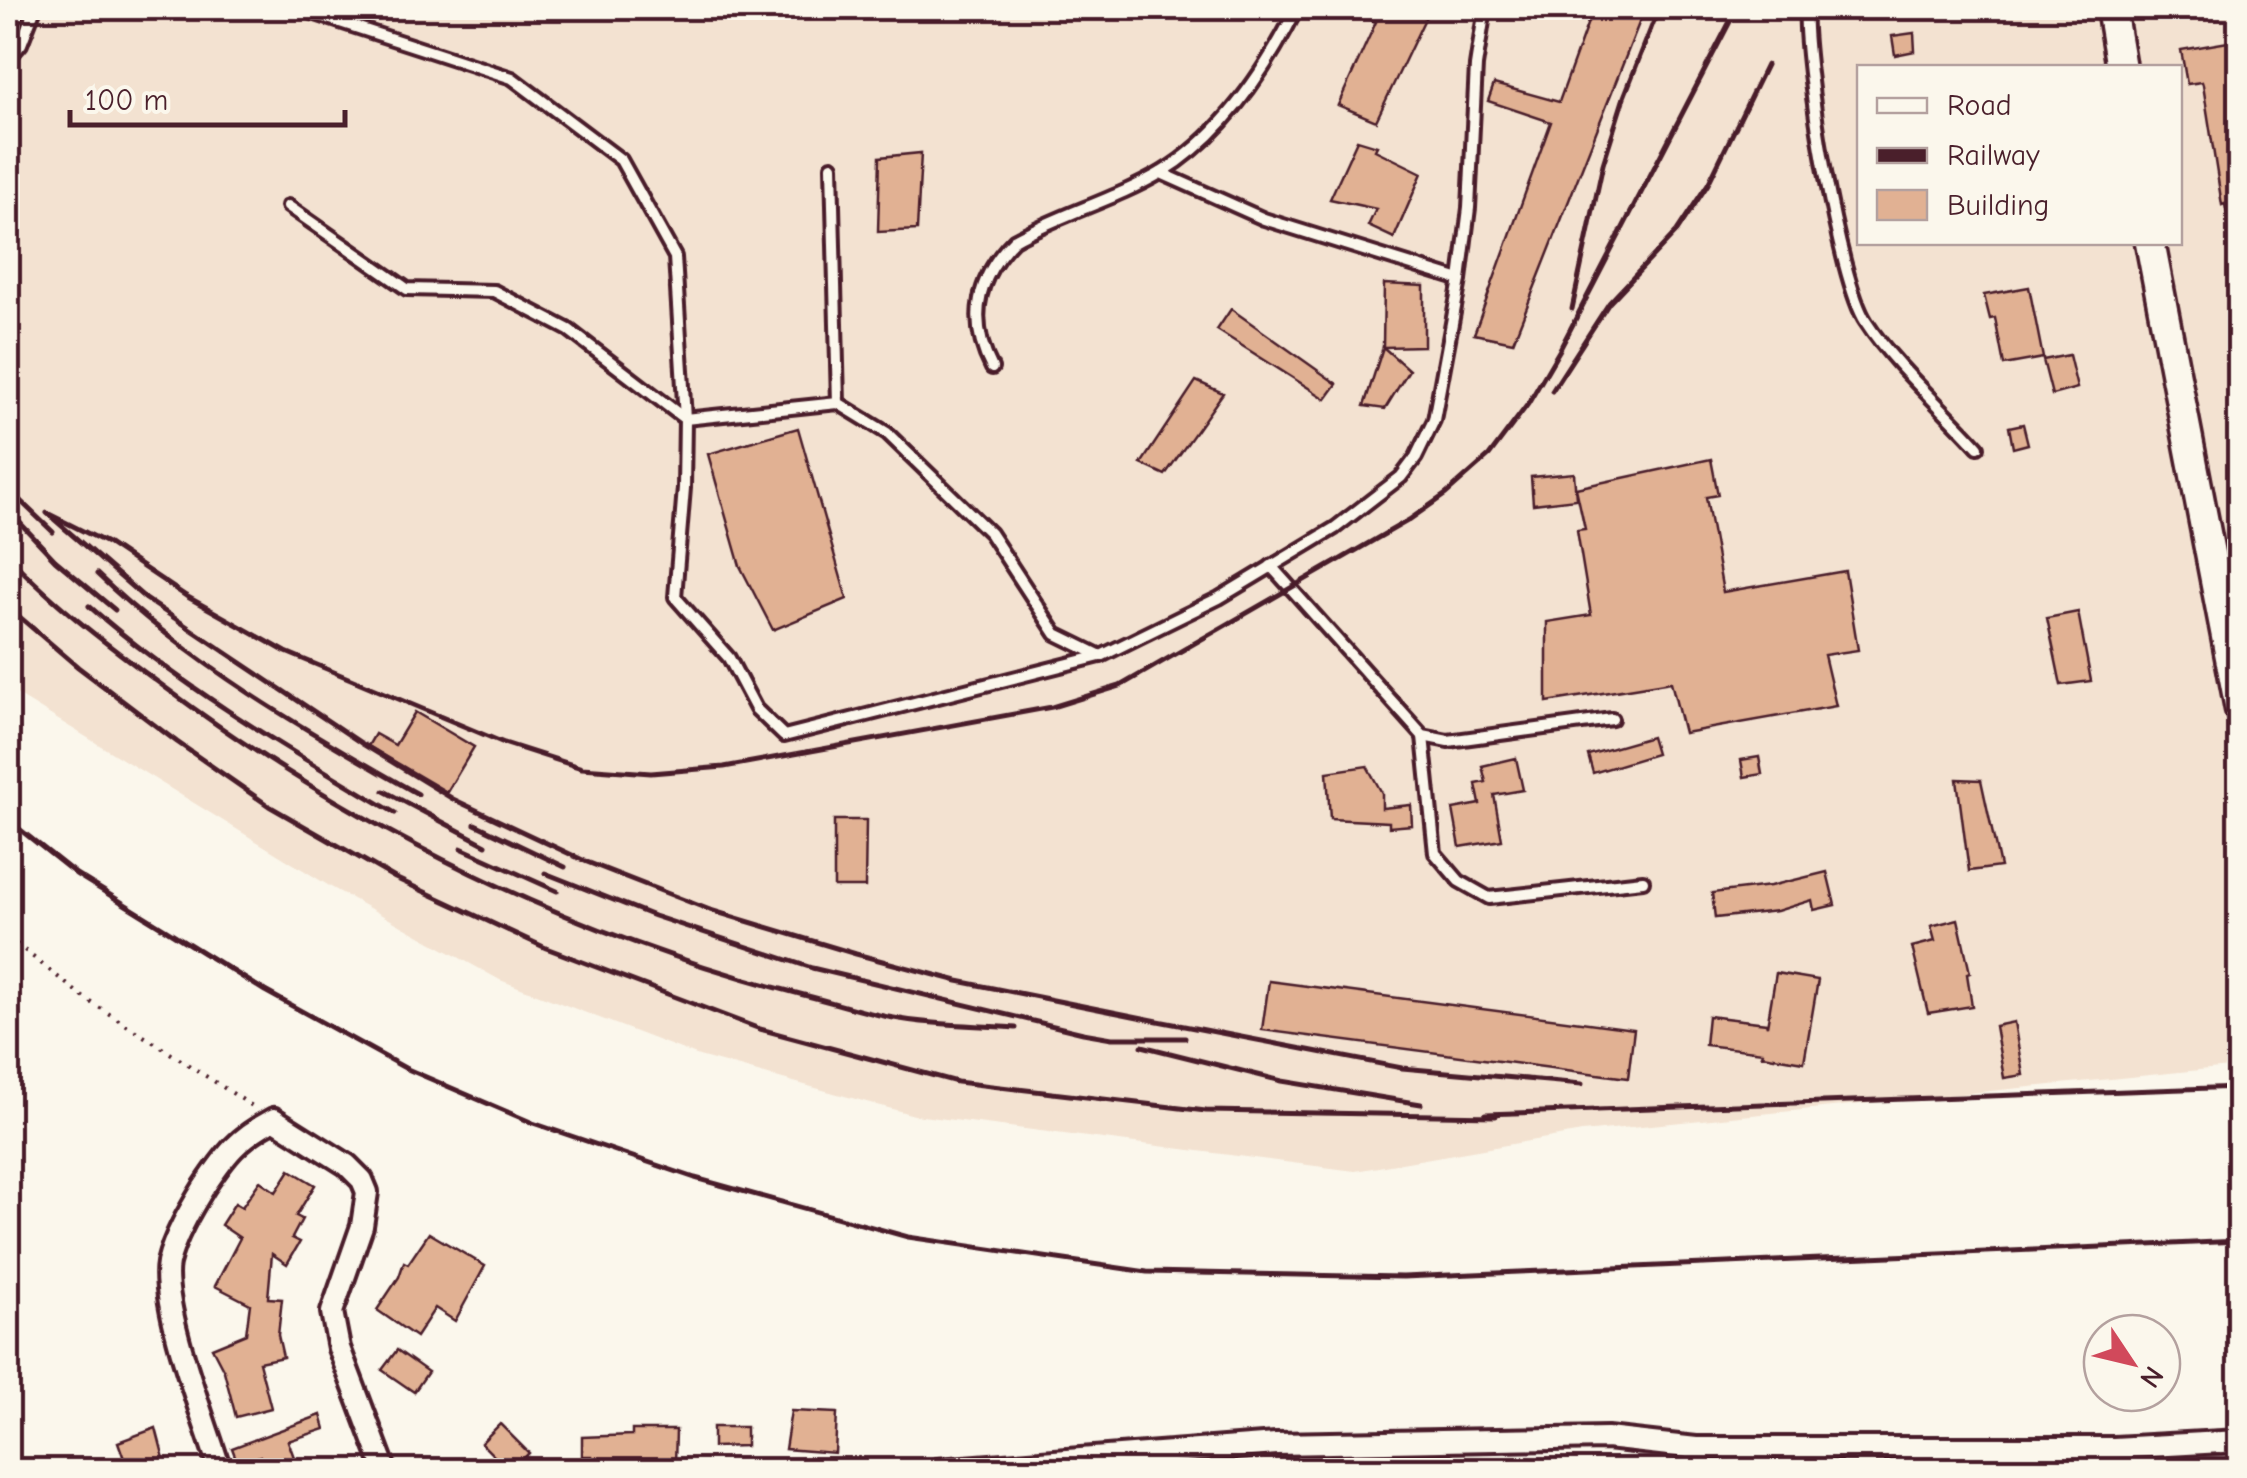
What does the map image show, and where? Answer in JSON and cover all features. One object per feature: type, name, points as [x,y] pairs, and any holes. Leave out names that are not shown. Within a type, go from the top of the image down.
[{"type":"street","points":[[2111,8],[2120,65]]},
{"type":"street","points":[[2151,245],[2240,709]]},
{"type":"street","points":[[220,1470],[174,1317],[168,1268],[180,1232],[220,1163],[248,1133],[274,1120],[347,1164],[367,1192],[362,1226],[332,1312],[339,1348],[384,1470]]},
{"type":"street","points":[[938,1470],[1276,1444],[1607,1438],[1696,1448],[2114,1448],[2240,1441]]},
{"type":"street","points":[[1696,1448],[1696,1470]]},
{"type":"street","points":[[2114,1448],[2116,1470]]},
{"type":"lane","points":[[8,59],[22,44],[35,8]]},
{"type":"lane","points":[[297,8],[512,78],[621,160],[675,257],[685,419],[675,597],[730,658],[756,708],[784,736],[1101,656],[1218,598],[1335,528],[1401,477],[1434,420],[1460,280],[1469,208],[1476,66],[1486,8]]},
{"type":"lane","points":[[992,368],[981,346],[978,314],[984,278],[996,258],[1014,240],[1035,228],[1161,173],[1194,147],[1230,112],[1272,56],[1297,8]]},
{"type":"lane","points":[[1806,8],[1815,102],[1852,290],[1864,320],[1978,447]]},
{"type":"lane","points":[[832,166],[838,404]]},
{"type":"lane","points":[[1161,173],[1279,224],[1460,280]]},
{"type":"lane","points":[[288,206],[406,289],[494,291],[569,330],[685,419],[838,404],[887,433],[990,533],[1056,634],[1101,656]]},
{"type":"lane","points":[[1271,566],[1423,736],[1435,853],[1459,881],[1489,898],[1643,881]]},
{"type":"lane","points":[[1423,736],[1448,741],[1612,719]]},
{"type":"path","points":[[8,937],[83,997],[274,1120]]},
{"type":"shaded area","points":[[8,8],[2239,8],[2239,1066],[1582,1132],[1355,1171],[914,1115],[699,1056],[500,980],[331,887],[8,689]]},
{"type":"building","points":[[1341,8],[1430,8],[1376,121],[1338,105],[1376,22]]},
{"type":"building","points":[[1593,8],[1645,8],[1513,342],[1474,334],[1551,122],[1488,101],[1494,84],[1559,102]]},
{"type":"building","points":[[1914,33],[1915,51],[1895,55],[1892,36]]},
{"type":"building","points":[[2240,40],[2240,241],[2232,241],[2225,204],[2222,205],[2203,85],[2187,84],[2181,50]]},
{"type":"building","points":[[1357,140],[1377,146],[1375,150],[1422,173],[1394,238],[1368,226],[1376,209],[1330,199]]},
{"type":"building","points":[[921,153],[917,230],[878,232],[880,157]]},
{"type":"building","points":[[1384,284],[1424,286],[1424,346],[1383,347]]},
{"type":"building","points":[[2029,287],[2043,358],[2004,365],[1995,318],[1990,319],[1984,295]]},
{"type":"building","points":[[1231,309],[1337,384],[1326,399],[1217,330]]},
{"type":"building","points":[[1383,347],[1409,370],[1385,409],[1364,406]]},
{"type":"building","points":[[2069,355],[2077,388],[2052,395],[2043,360]]},
{"type":"building","points":[[1196,381],[1223,393],[1165,475],[1141,464]]},
{"type":"building","points":[[2023,424],[2028,444],[2013,448],[2009,427]]},
{"type":"building","points":[[798,428],[847,599],[773,630],[740,566],[708,454]]},
{"type":"building","points":[[1711,459],[1718,495],[1706,497],[1723,592],[1845,571],[1858,650],[1824,655],[1836,706],[1684,733],[1671,682],[1547,702],[1547,622],[1591,615],[1577,530],[1585,529],[1576,488]]},
{"type":"building","points":[[1574,473],[1576,499],[1533,504],[1531,477]]},
{"type":"building","points":[[2078,612],[2091,681],[2061,685],[2047,618]]},
{"type":"building","points":[[415,712],[474,747],[447,792],[368,746],[375,734],[395,745]]},
{"type":"building","points":[[1651,737],[1656,754],[1593,773],[1588,755]]},
{"type":"building","points":[[1759,757],[1762,774],[1744,777],[1741,760]]},
{"type":"building","points":[[1516,758],[1523,790],[1494,795],[1502,840],[1460,847],[1453,809],[1480,804],[1476,784],[1486,782],[1482,766]]},
{"type":"building","points":[[1367,766],[1382,793],[1382,808],[1411,805],[1412,825],[1389,827],[1389,822],[1330,819],[1327,772]]},
{"type":"building","points":[[1957,779],[1981,780],[2000,867],[1969,871]]},
{"type":"building","points":[[834,820],[866,820],[865,887],[834,887]]},
{"type":"building","points":[[1827,872],[1835,905],[1814,910],[1812,900],[1777,911],[1715,918],[1712,893],[1770,886]]},
{"type":"building","points":[[1958,919],[1970,973],[1967,974],[1972,1006],[1928,1013],[1912,947],[1935,941],[1931,926]]},
{"type":"building","points":[[1776,973],[1818,980],[1804,1062],[1705,1045],[1708,1016],[1767,1026]]},
{"type":"building","points":[[1269,981],[1634,1029],[1628,1078],[1262,1030]]},
{"type":"building","points":[[2014,1022],[2023,1075],[2004,1078],[1995,1026]]},
{"type":"building","points":[[290,1170],[315,1185],[296,1216],[302,1219],[292,1238],[300,1242],[287,1264],[272,1254],[268,1298],[282,1299],[278,1335],[283,1357],[259,1362],[271,1408],[236,1417],[224,1371],[212,1348],[246,1334],[250,1304],[215,1286],[240,1238],[221,1225],[235,1203],[242,1207],[260,1181],[276,1192]]},
{"type":"building","points":[[429,1233],[485,1266],[455,1321],[435,1308],[416,1337],[377,1310],[404,1262],[408,1264]]},
{"type":"building","points":[[397,1350],[428,1372],[414,1392],[382,1370]]},
{"type":"building","points":[[791,1411],[837,1413],[835,1453],[785,1449]]},
{"type":"building","points":[[321,1415],[325,1429],[288,1441],[295,1460],[268,1470],[260,1456],[238,1464],[232,1448]]},
{"type":"building","points":[[500,1424],[529,1453],[521,1461],[531,1470],[480,1470],[494,1456],[481,1443]]},
{"type":"building","points":[[713,1427],[746,1427],[746,1446],[713,1447]]},
{"type":"building","points":[[156,1428],[167,1470],[128,1470],[118,1442]]},
{"type":"building","points":[[632,1430],[676,1430],[675,1464],[592,1466],[592,1456],[582,1456],[582,1437],[632,1435]]},
{"type":"railway","points":[[1572,309],[1603,164],[1659,8]]},
{"type":"railway","points":[[1582,1084],[1402,1068],[1158,1021],[958,981],[710,910],[587,862],[453,799],[361,743],[146,599],[47,513],[107,543],[186,596],[286,652],[504,743],[582,768],[651,773],[724,767],[1052,707],[1120,686],[1409,520],[1489,456],[1528,404],[1559,351],[1737,8]]},
{"type":"railway","points":[[1552,391],[1609,303],[1677,231],[1708,184],[1766,65]]},
{"type":"railway","points":[[8,489],[53,532]]},
{"type":"railway","points":[[8,510],[55,560],[115,610]]},
{"type":"railway","points":[[8,556],[86,627],[242,742],[392,833],[470,873],[550,909],[715,970],[904,1020],[1016,1028]]},
{"type":"railway","points":[[97,574],[209,666],[291,720],[418,794]]},
{"type":"railway","points":[[89,606],[199,691],[395,813]]},
{"type":"railway","points":[[8,607],[78,667],[177,742],[269,806],[395,878],[546,948],[760,1029],[957,1082],[1206,1111],[1496,1116]]},
{"type":"railway","points":[[384,791],[486,845]]},
{"type":"railway","points":[[8,820],[76,874],[265,991],[405,1068],[533,1123],[695,1178],[908,1237],[1147,1272],[1403,1277],[2240,1241]]},
{"type":"railway","points":[[475,824],[565,867]]},
{"type":"railway","points":[[461,848],[557,891]]},
{"type":"railway","points":[[545,873],[654,916],[812,968],[1083,1033],[1112,1038],[1185,1038]]},
{"type":"railway","points":[[1142,1046],[1282,1081],[1421,1104]]},
{"type":"railway","points":[[1485,1114],[2240,1087]]}]
